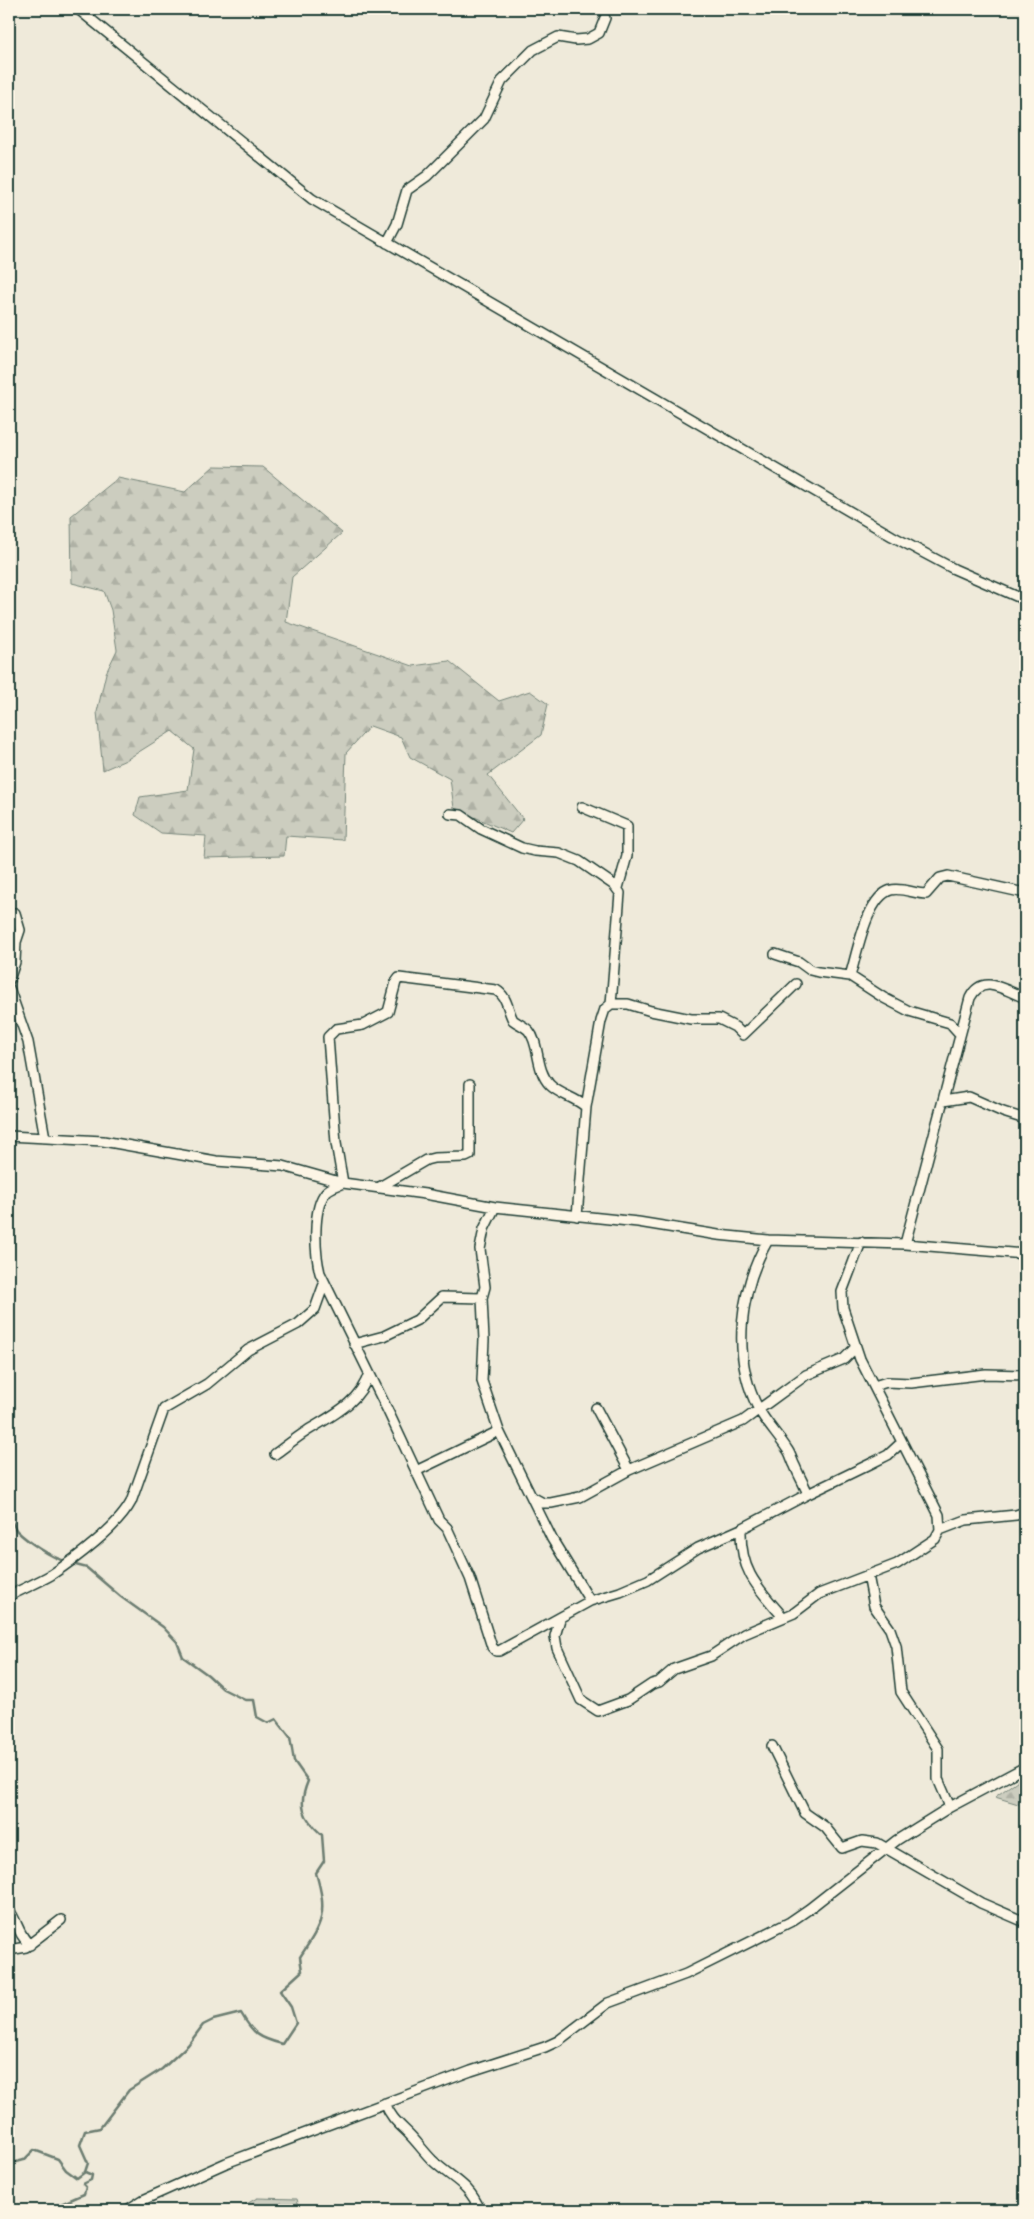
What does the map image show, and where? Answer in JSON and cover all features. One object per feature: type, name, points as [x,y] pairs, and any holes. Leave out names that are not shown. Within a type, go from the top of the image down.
[{"type":"street","points":[[78,9],[282,177],[312,199],[892,536],[954,570],[1025,600]]},
{"type":"street","points":[[387,244],[397,224],[407,190],[427,176],[484,120],[502,81],[533,50],[558,36],[576,40],[588,39],[599,33],[605,18]]},
{"type":"street","points":[[577,1216],[586,1107],[601,1021],[610,1004],[616,924],[620,900],[618,888],[627,856],[627,826],[582,807]]},
{"type":"street","points":[[450,814],[460,815],[481,829],[522,848],[564,854],[579,861],[618,888]]},
{"type":"street","points":[[850,976],[873,906],[883,895],[892,890],[926,894],[940,878],[948,876],[1025,893]]},
{"type":"street","points":[[9,980],[15,962],[16,942],[20,930],[16,913]]},
{"type":"street","points":[[775,954],[799,962],[810,970],[850,976],[884,998],[909,1011],[950,1023],[959,1033]]},
{"type":"street","points":[[343,1184],[336,1143],[328,1037],[336,1029],[363,1025],[388,1012],[396,982],[399,978],[496,990],[502,994],[513,1020],[527,1028],[531,1034],[545,1078],[557,1091],[580,1101],[586,1107]]},
{"type":"street","points":[[610,1004],[628,1004],[691,1019],[719,1019],[734,1027],[743,1035],[796,984]]},
{"type":"street","points":[[905,1244],[959,1033],[974,989],[980,985],[989,985],[1025,998]]},
{"type":"street","points":[[9,988],[28,1042],[45,1138]]},
{"type":"street","points":[[378,1188],[426,1160],[466,1157],[470,1155],[470,1084]]},
{"type":"street","points":[[943,1101],[969,1096],[1003,1112],[1025,1119]]},
{"type":"street","points":[[9,1136],[103,1141],[216,1161],[283,1166],[343,1184],[495,1207],[638,1222],[718,1235],[768,1240],[905,1244],[1025,1254]]},
{"type":"street","points":[[343,1184],[329,1188],[319,1202],[317,1264],[324,1284],[439,1520],[447,1528],[470,1578],[496,1651],[560,1619],[590,1601],[648,1580],[698,1548],[741,1529],[888,1455],[901,1443]]},
{"type":"street","points":[[495,1207],[481,1240],[480,1249],[485,1287],[482,1298],[484,1340],[482,1381],[499,1431],[552,1539],[590,1601]]},
{"type":"street","points":[[768,1240],[757,1259],[750,1278],[742,1328],[743,1357],[758,1409],[789,1452],[808,1494]]},
{"type":"street","points":[[560,1619],[555,1636],[557,1648],[581,1700],[598,1711],[628,1700],[659,1682],[674,1669],[711,1656],[733,1639],[794,1612],[819,1594],[897,1564],[935,1538],[940,1530],[939,1515],[901,1443],[856,1347],[841,1299],[861,1242]]},
{"type":"street","points":[[9,1596],[50,1575],[100,1537],[123,1516],[131,1502],[164,1409],[207,1384],[248,1350],[304,1320],[315,1309],[324,1284]]},
{"type":"street","points":[[354,1344],[384,1336],[417,1320],[442,1297],[482,1298]]},
{"type":"street","points":[[532,1497],[543,1503],[562,1502],[580,1497],[629,1470],[743,1420],[806,1375],[844,1359],[856,1347]]},
{"type":"street","points":[[275,1454],[309,1430],[337,1414],[361,1391],[369,1374]]},
{"type":"street","points":[[874,1386],[887,1382],[911,1384],[986,1374],[1025,1374]]},
{"type":"street","points":[[596,1408],[629,1470]]},
{"type":"street","points":[[416,1471],[499,1431]]},
{"type":"street","points":[[940,1530],[966,1520],[1016,1515],[1025,1512]]},
{"type":"street","points":[[741,1529],[741,1550],[752,1578],[783,1617]]},
{"type":"street","points":[[868,1575],[874,1606],[890,1629],[895,1641],[901,1692],[938,1749],[938,1779],[950,1807]]},
{"type":"street","points":[[1025,1619],[1025,1623]]},
{"type":"street","points":[[772,1746],[805,1813],[825,1828],[842,1848],[869,1840],[981,1903],[1025,1922]]},
{"type":"street","points":[[127,2210],[143,2200],[226,2163],[471,2071],[558,2041],[608,2003],[694,1971],[790,1922],[886,1848],[950,1807],[1025,1767]]},
{"type":"street","points":[[9,1910],[14,1917],[17,1930],[30,1945]]},
{"type":"street","points":[[9,1950],[30,1945],[61,1920]]},
{"type":"street","points":[[385,2104],[390,2116],[433,2160],[470,2190],[480,2210]]},
{"type":"green space","points":[[214,466],[263,467],[342,533],[292,577],[286,622],[413,666],[449,661],[499,701],[530,691],[548,704],[541,735],[488,775],[523,819],[511,833],[454,808],[450,779],[410,757],[401,737],[370,726],[346,753],[343,840],[286,836],[284,856],[204,858],[206,836],[161,833],[135,815],[140,797],[188,790],[194,749],[172,731],[126,760],[103,770],[97,712],[106,673],[117,650],[111,610],[104,591],[72,583],[71,516],[118,478],[185,492]]},
{"type":"green space","points":[[1025,1775],[1025,1806],[995,1797]]},
{"type":"green space","points":[[257,2198],[297,2199],[300,2210],[236,2210]]},
{"type":"waterway","points":[[9,1517],[17,1531],[27,1539],[47,1553],[65,1561]]},
{"type":"waterway","points":[[9,2164],[24,2160],[34,2150],[58,2159],[66,2170],[77,2178],[85,2172],[88,2163],[80,2145],[85,2131],[100,2128],[129,2090],[162,2069],[188,2045],[203,2025],[213,2020],[241,2013],[249,2026],[257,2034],[282,2044],[296,2023],[291,2007],[280,1991],[302,1971],[300,1957],[314,1935],[321,1917],[322,1908],[320,1887],[316,1873],[324,1861],[322,1835],[310,1822],[304,1810],[303,1797],[308,1781],[294,1761],[290,1737],[276,1719],[268,1723],[257,1717],[254,1700],[245,1700],[223,1689],[208,1675],[183,1657],[177,1642],[163,1627],[121,1597],[87,1568],[72,1564]]},
{"type":"waterway","points":[[47,2210],[84,2194],[86,2187],[83,2184],[91,2180],[92,2175],[85,2172]]}]
